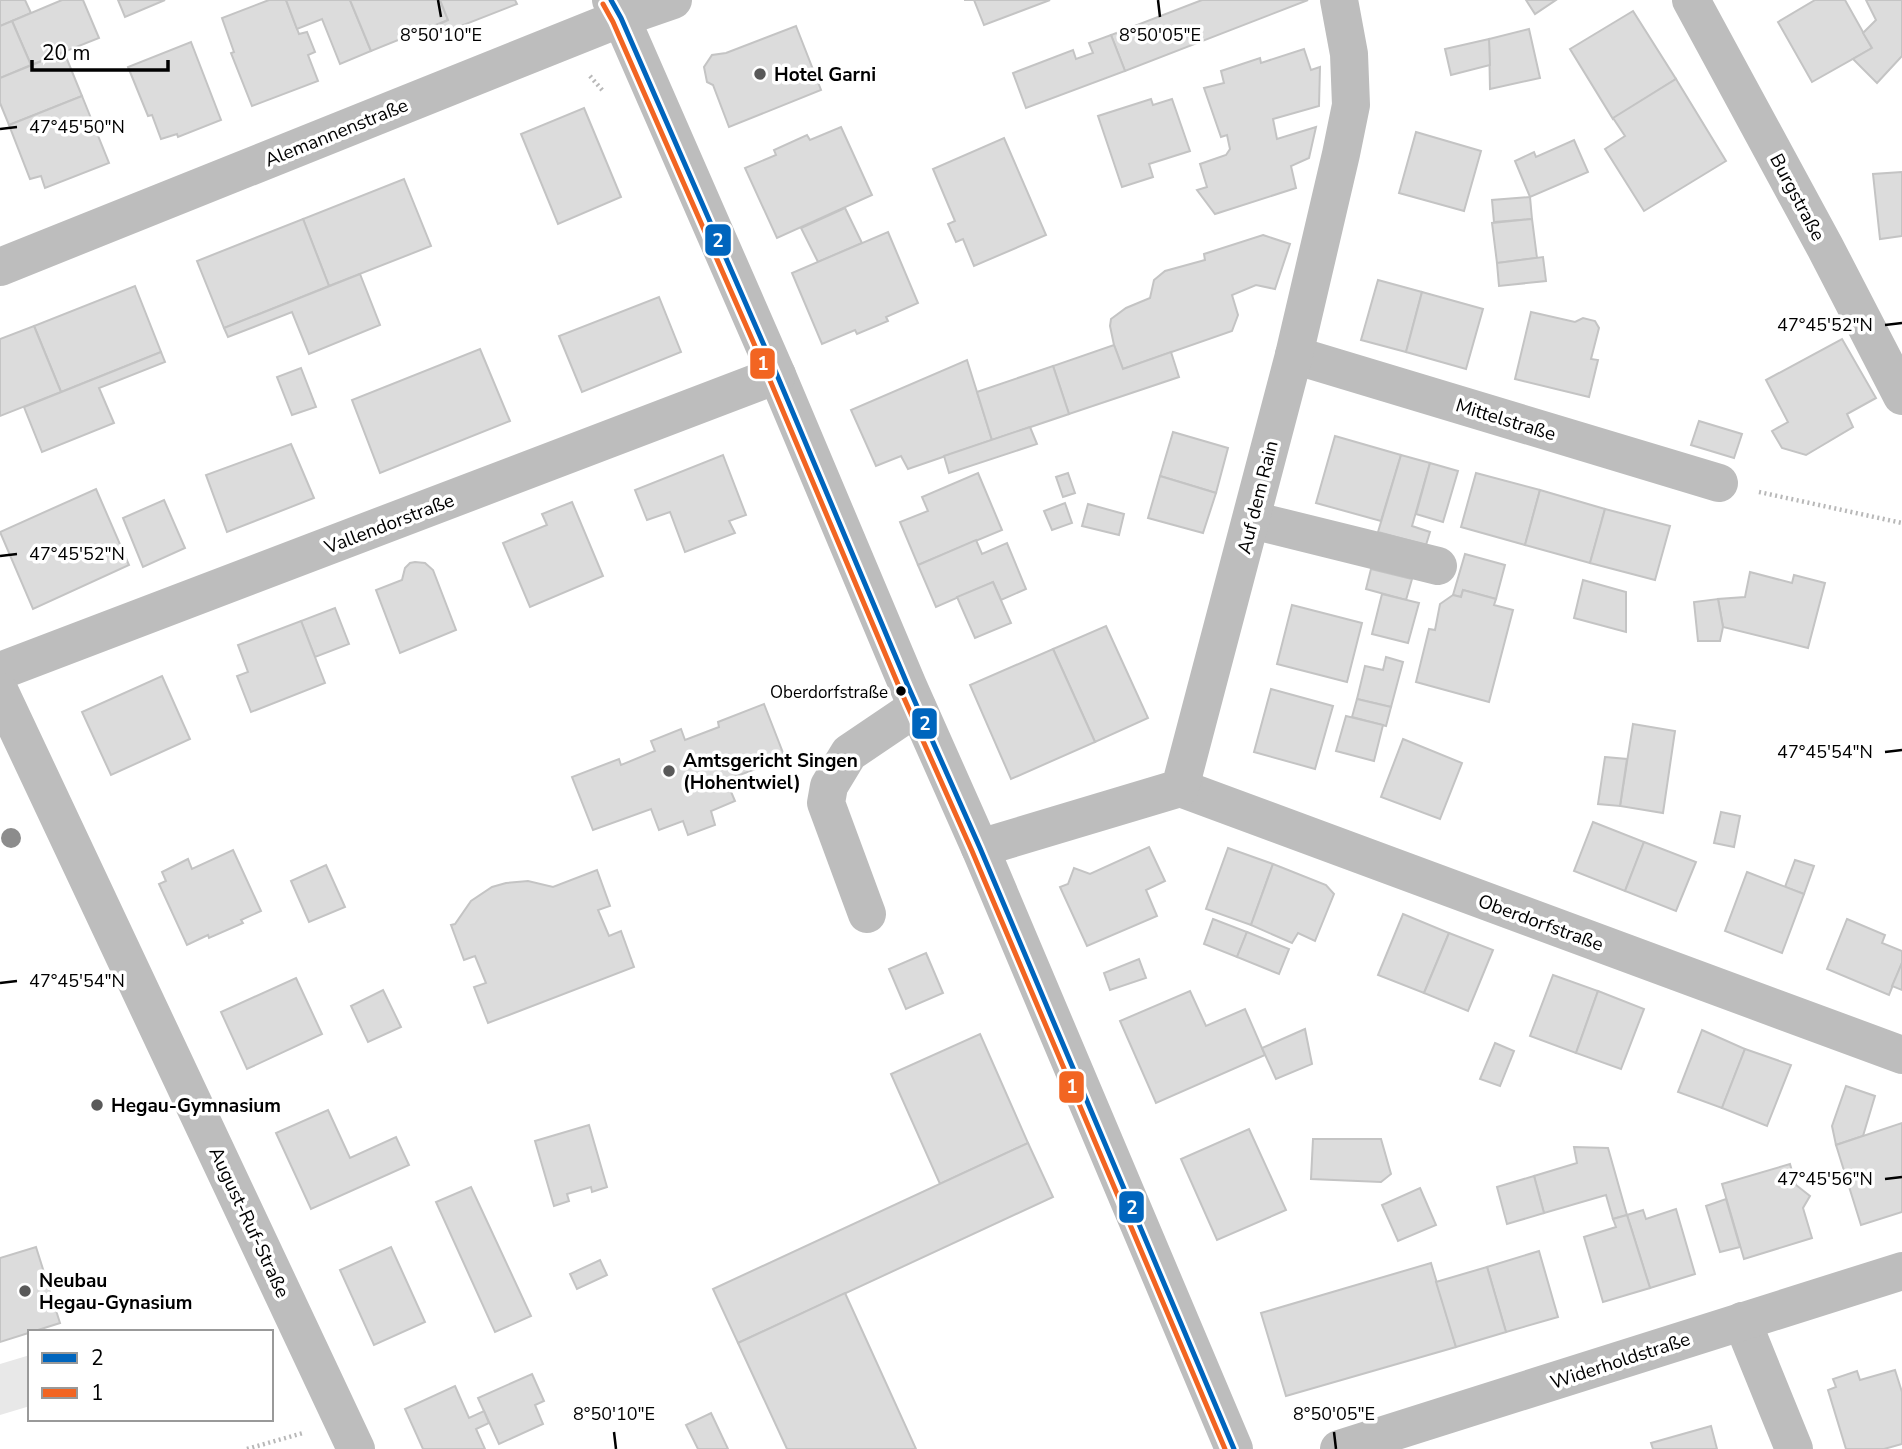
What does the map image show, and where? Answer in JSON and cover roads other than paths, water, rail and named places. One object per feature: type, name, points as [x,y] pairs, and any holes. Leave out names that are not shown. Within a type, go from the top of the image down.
[{"type":"street","name":"Alemannenstraße","points":[[0,267],[616,9],[673,0]]},
{"type":"street","name":"Auf dem Rain","points":[[1180,788],[1294,355],[1351,105],[1349,54],[1339,0]]},
{"type":"street","name":"Burgstraße","points":[[1691,0],[1825,247],[1902,396]]},
{"type":"street","points":[[616,9],[981,848],[1234,1449]]},
{"type":"street","name":"Mittelstraße","points":[[1294,355],[1719,483]]},
{"type":"street","name":"Vallendorstraße","points":[[0,671],[777,375]]},
{"type":"street","points":[[1252,520],[1438,566]]},
{"type":"street","name":"August-Ruf-Straße","points":[[0,692],[350,1435]]},
{"type":"street","points":[[867,914],[826,803],[829,786],[849,753],[918,707]]},
{"type":"street","points":[[981,848],[1180,788]]},
{"type":"street","name":"Oberdorfstraße","points":[[1180,788],[1902,1055]]},
{"type":"street","name":"Widerholdstraße","points":[[1339,1449],[1902,1271]]},
{"type":"street","points":[[1742,1321],[1794,1449]]},
{"type":"place","name":"Hotel Garni","points":[[760,74]]},
{"type":"place","name":"Oberdorfstraße","points":[[901,691]]},
{"type":"place","name":"Amtsgericht Singen (Hohentwiel)","points":[[669,771]]},
{"type":"place","name":"Hegau-Gymnasium","points":[[97,1105]]},
{"type":"place","name":"Neubau Hegau-Gynasium","points":[[25,1291]]}]
